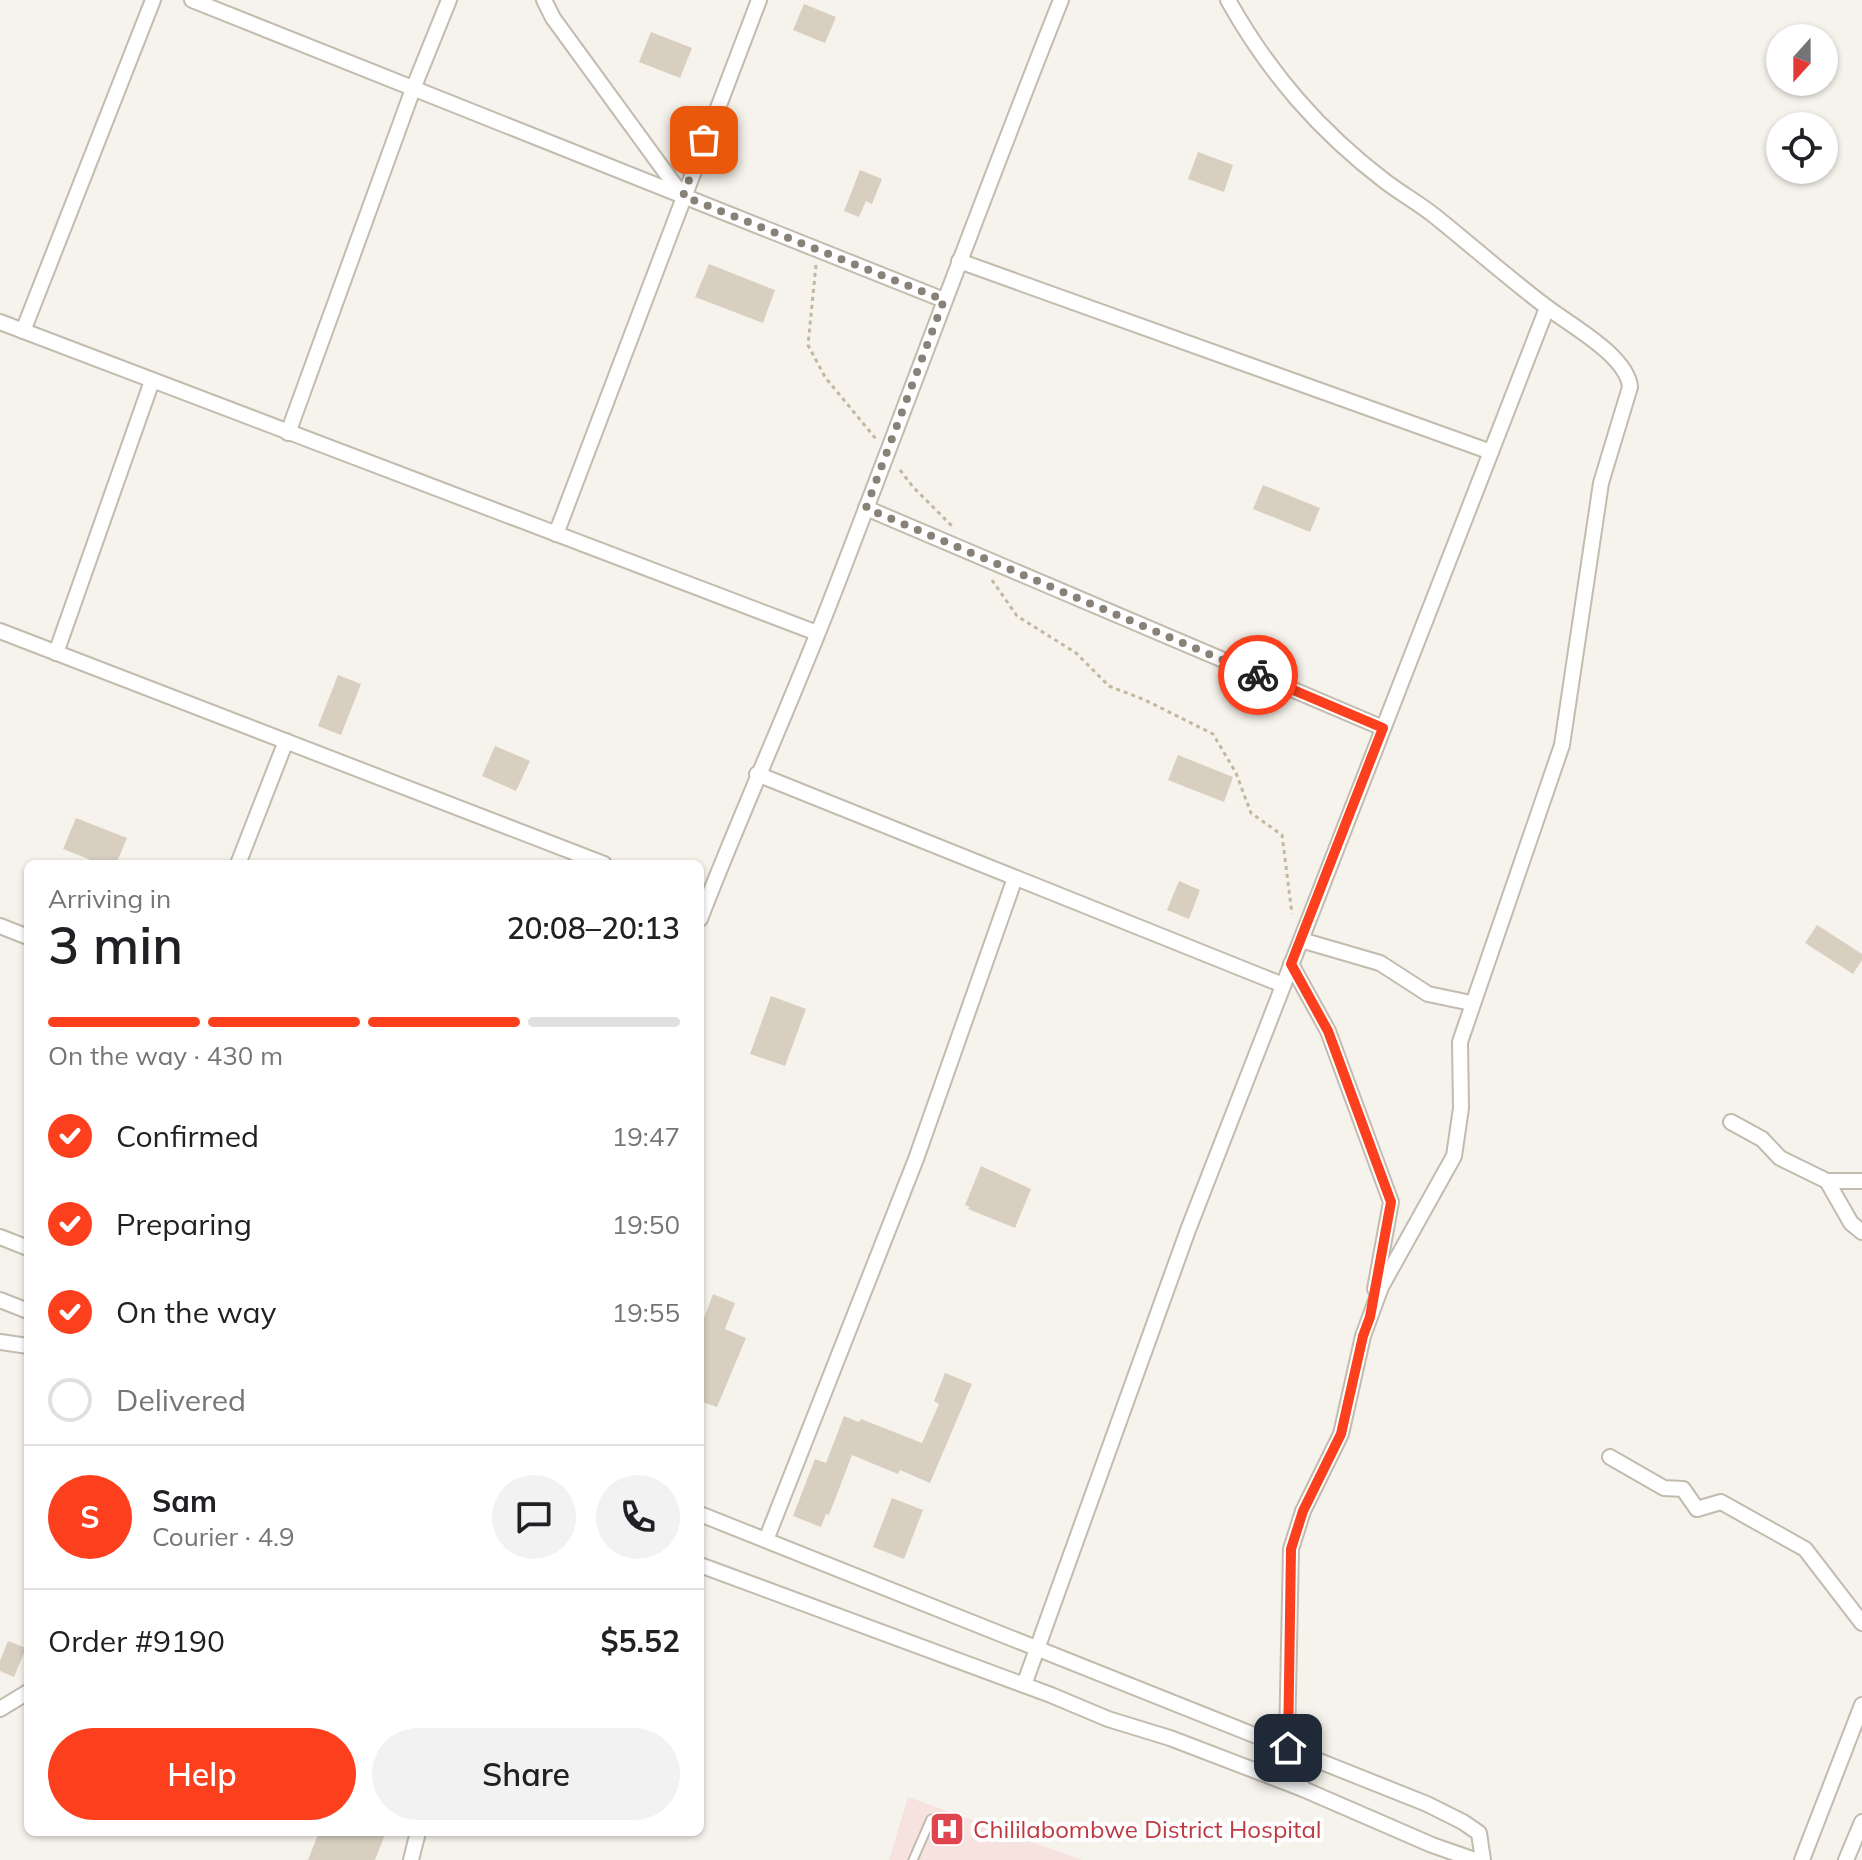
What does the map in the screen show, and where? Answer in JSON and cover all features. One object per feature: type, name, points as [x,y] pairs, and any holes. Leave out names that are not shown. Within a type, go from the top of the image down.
[{"type":"street","points":[[23,331],[153,0]]},
{"type":"street","points":[[192,0],[944,300]]},
{"type":"street","points":[[288,433],[413,88],[449,0]]},
{"type":"street","points":[[544,0],[553,18],[683,196]]},
{"type":"street","points":[[556,534],[759,0]]},
{"type":"street","points":[[704,900],[817,633],[1061,0]]},
{"type":"street","points":[[1228,0],[1265,61],[1307,111],[1385,181],[1434,215],[1547,308],[1611,355],[1629,376],[1630,387],[1601,483],[1562,745],[1460,1042],[1461,1108],[1454,1156],[1381,1287],[1363,1336],[1341,1434],[1303,1511],[1291,1549],[1288,1755],[1303,1789]]},
{"type":"street","points":[[959,261],[1491,452]]},
{"type":"street","points":[[1024,1685],[1188,1230],[1291,964],[1298,933],[1383,728],[1547,308]]},
{"type":"street","points":[[0,322],[817,633]]},
{"type":"street","points":[[56,653],[152,381]]},
{"type":"street","points":[[866,508],[1383,728]]},
{"type":"street","points":[[0,631],[594,860]]},
{"type":"street","points":[[240,860],[286,741]]},
{"type":"street","points":[[757,774],[1283,985]]},
{"type":"street","points":[[766,1540],[916,1159],[1015,878]]},
{"type":"street","points":[[0,926],[24,935]]},
{"type":"street","points":[[1298,933],[1380,963],[1428,994],[1471,1003]]},
{"type":"street","points":[[1291,964],[1328,1031],[1391,1202],[1370,1317]]},
{"type":"street","points":[[1731,1122],[1762,1139],[1780,1158],[1827,1181],[1862,1181]]},
{"type":"street","points":[[1827,1181],[1851,1223],[1862,1232]]},
{"type":"street","points":[[0,1237],[24,1246]]},
{"type":"street","points":[[0,1300],[24,1309]]},
{"type":"street","points":[[0,1342],[24,1345]]},
{"type":"street","points":[[1610,1457],[1664,1488],[1683,1489],[1697,1509],[1721,1502],[1805,1549],[1862,1623]]},
{"type":"street","points":[[704,1516],[1288,1748],[1463,1822],[1479,1833],[1483,1860]]},
{"type":"street","points":[[704,1566],[1108,1719],[1170,1738],[1475,1860]]},
{"type":"street","points":[[0,1709],[24,1694]]},
{"type":"street","points":[[1802,1860],[1862,1705]]},
{"type":"street","points":[[1846,1860],[1862,1822]]},
{"type":"street","points":[[411,1860],[417,1836]]},
{"type":"lane","points":[[913,1860],[931,1819]]},
{"type":"path","points":[[817,249],[808,345],[825,377],[913,487],[961,536],[1017,616],[1076,653],[1109,686],[1213,734],[1236,773],[1251,813],[1282,835],[1298,933]]},
{"type":"shaded area","name":"Chililabombwe District Hospital","points":[[908,1797],[1082,1860],[889,1860]]},
{"type":"building","points":[[804,4],[836,17],[825,43],[793,30]]},
{"type":"building","points":[[651,32],[692,48],[680,78],[639,62]]},
{"type":"building","points":[[1198,152],[1233,165],[1224,192],[1188,179]]},
{"type":"building","points":[[860,170],[882,179],[872,204],[866,201],[859,217],[844,211]]},
{"type":"building","points":[[709,264],[775,290],[763,323],[695,297]]},
{"type":"building","points":[[1263,485],[1320,508],[1310,532],[1253,509]]},
{"type":"building","points":[[338,675],[361,684],[341,735],[318,726]]},
{"type":"building","points":[[495,746],[530,761],[516,791],[482,776]]},
{"type":"building","points":[[1178,755],[1233,777],[1224,802],[1168,780]]},
{"type":"building","points":[[76,818],[127,838],[118,860],[91,860],[63,849]]},
{"type":"building","points":[[1179,881],[1200,890],[1189,919],[1167,910]]},
{"type":"building","points":[[1817,925],[1862,954],[1862,960],[1853,974],[1805,943]]},
{"type":"building","points":[[771,996],[806,1009],[785,1066],[750,1054]]},
{"type":"building","points":[[981,1166],[1031,1189],[1015,1228],[965,1205]]},
{"type":"building","points":[[713,1294],[735,1303],[725,1329],[746,1338],[717,1407],[704,1402],[704,1318]]},
{"type":"building","points":[[945,1373],[972,1384],[930,1483],[852,1455],[829,1515],[826,1514],[821,1527],[793,1516],[815,1459],[826,1463],[844,1416],[859,1422],[861,1419],[922,1443],[939,1404],[934,1401]]},
{"type":"building","points":[[892,1498],[923,1510],[904,1559],[873,1547]]},
{"type":"building","points":[[8,1641],[24,1647],[14,1677],[0,1671],[0,1661]]},
{"type":"building","points":[[317,1836],[384,1836],[375,1860],[308,1860]]},
{"type":"way so far","points":[[704,140],[683,196],[944,300],[866,508],[1258,675]]},
{"type":"place","name":"Chililabombwe District Hospital","points":[[947,1829]]},
{"type":"route","points":[[1258,675],[1383,728],[1291,964],[1328,1031],[1391,1202],[1370,1317],[1341,1434],[1303,1511],[1291,1549],[1288,1748]]}]
